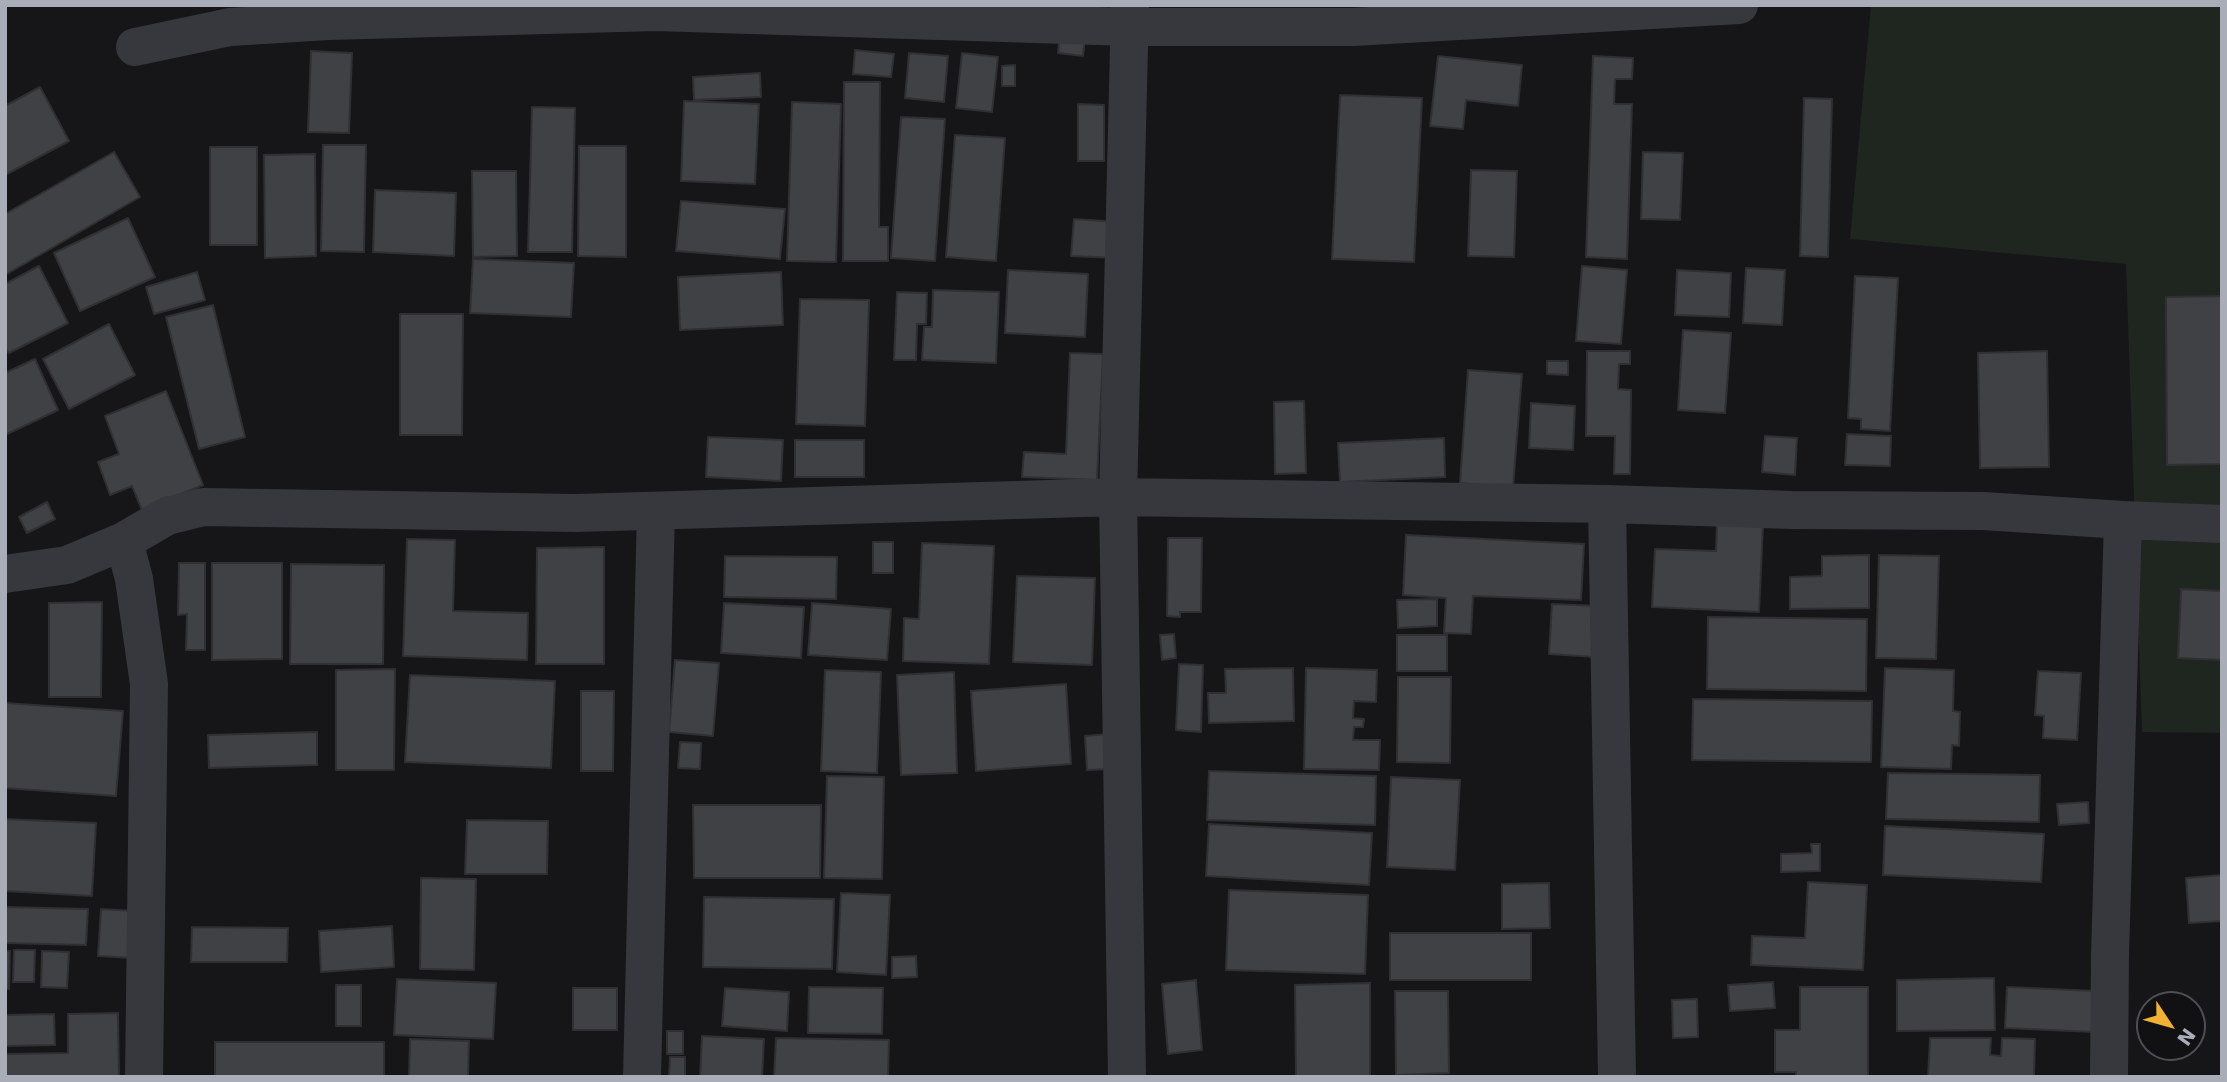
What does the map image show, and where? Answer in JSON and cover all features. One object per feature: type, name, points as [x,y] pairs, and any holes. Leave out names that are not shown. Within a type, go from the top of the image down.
[{"type":"street","points":[[135,47],[230,27],[326,13],[656,12],[1130,16],[1353,27],[1739,5]]},
{"type":"street","points":[[1127,1077],[1118,497],[1130,16]]},
{"type":"street","points":[[5,575],[67,565],[124,541],[167,516],[203,507],[576,513],[1118,497],[1996,512],[2222,524]]},
{"type":"street","points":[[1607,504],[1617,1077]]},
{"type":"street","points":[[642,1077],[656,511]]},
{"type":"street","points":[[2109,1077],[2123,520]]},
{"type":"street","points":[[124,541],[134,579],[149,684],[145,1077]]},
{"type":"shaded area","points":[[1871,5],[2222,5],[2222,733],[2142,732],[2126,264],[1850,239]]},
{"type":"building","points":[[1060,34],[1085,37],[1083,56],[1058,53]]},
{"type":"building","points":[[855,50],[894,54],[891,77],[853,74]]},
{"type":"building","points":[[311,51],[352,53],[349,133],[308,132]]},
{"type":"building","points":[[909,53],[948,56],[944,102],[905,98]]},
{"type":"building","points":[[962,53],[998,57],[992,112],[956,108]]},
{"type":"building","points":[[1438,56],[1522,65],[1518,106],[1466,100],[1463,129],[1430,126]]},
{"type":"building","points":[[1593,56],[1633,58],[1632,79],[1615,79],[1614,104],[1632,104],[1627,259],[1586,257]]},
{"type":"building","points":[[1015,65],[1015,86],[1002,86],[1002,66]]},
{"type":"building","points":[[760,73],[761,97],[694,100],[693,77]]},
{"type":"building","points":[[844,82],[880,82],[879,227],[888,227],[888,261],[843,261]]},
{"type":"building","points":[[40,87],[69,141],[5,175],[5,106]]},
{"type":"building","points":[[1340,95],[1422,98],[1414,262],[1332,259]]},
{"type":"building","points":[[1804,98],[1832,99],[1828,257],[1800,256]]},
{"type":"building","points":[[684,101],[759,104],[755,184],[681,181]]},
{"type":"building","points":[[792,102],[841,104],[836,262],[787,261]]},
{"type":"building","points":[[1078,104],[1104,105],[1104,161],[1078,161]]},
{"type":"building","points":[[532,107],[575,108],[572,252],[528,252]]},
{"type":"building","points":[[901,117],[945,119],[935,261],[891,258]]},
{"type":"building","points":[[955,135],[1005,138],[996,261],[946,257]]},
{"type":"building","points":[[323,145],[366,145],[364,252],[321,251]]},
{"type":"building","points":[[579,146],[626,146],[626,257],[578,256]]},
{"type":"building","points":[[210,147],[257,147],[257,245],[210,245]]},
{"type":"building","points":[[114,152],[140,197],[5,275],[5,214]]},
{"type":"building","points":[[1643,152],[1683,153],[1680,220],[1641,219]]},
{"type":"building","points":[[315,154],[316,256],[265,258],[264,155]]},
{"type":"building","points":[[1471,170],[1517,171],[1514,257],[1468,256]]},
{"type":"building","points":[[472,171],[516,171],[517,256],[473,257]]},
{"type":"building","points":[[375,190],[456,193],[454,256],[373,252]]},
{"type":"building","points":[[681,201],[785,209],[780,259],[676,251]]},
{"type":"building","points":[[128,218],[155,277],[80,311],[54,253]]},
{"type":"building","points":[[1074,219],[1119,222],[1117,258],[1071,256]]},
{"type":"building","points":[[473,259],[574,263],[571,317],[470,313]]},
{"type":"building","points":[[39,266],[68,323],[9,353],[5,347],[5,284]]},
{"type":"building","points":[[1582,266],[1627,270],[1621,344],[1576,341]]},
{"type":"building","points":[[1746,268],[1785,270],[1782,325],[1743,323]]},
{"type":"building","points":[[1008,270],[1088,274],[1085,337],[1005,333]]},
{"type":"building","points":[[1677,270],[1731,273],[1729,317],[1675,315]]},
{"type":"building","points":[[197,272],[205,300],[154,314],[146,287]]},
{"type":"building","points":[[781,272],[783,325],[680,330],[678,277]]},
{"type":"building","points":[[1855,276],[1898,278],[1890,431],[1861,429],[1861,419],[1848,418]]},
{"type":"building","points":[[933,290],[999,292],[996,363],[922,360],[924,327],[932,327]]},
{"type":"building","points":[[897,292],[927,293],[926,324],[917,324],[916,360],[894,360]]},
{"type":"building","points":[[2222,296],[2222,464],[2167,465],[2166,297]]},
{"type":"building","points":[[800,299],[869,300],[865,426],[796,424]]},
{"type":"building","points":[[213,305],[245,437],[199,449],[166,317]]},
{"type":"building","points":[[400,314],[463,314],[462,435],[400,435]]},
{"type":"building","points":[[109,324],[135,375],[69,409],[43,359]]},
{"type":"building","points":[[1683,330],[1731,333],[1725,413],[1678,410]]},
{"type":"building","points":[[1587,351],[1630,351],[1630,364],[1619,364],[1618,389],[1631,390],[1630,474],[1614,474],[1615,436],[1586,436]]},
{"type":"building","points":[[2047,351],[2049,467],[1980,468],[1978,353]]},
{"type":"building","points":[[1070,353],[1103,354],[1097,480],[1022,477],[1024,452],[1066,454]]},
{"type":"building","points":[[35,359],[58,410],[5,435],[5,373]]},
{"type":"building","points":[[1547,361],[1568,361],[1568,375],[1547,374]]},
{"type":"building","points":[[1468,370],[1522,374],[1513,487],[1460,483]]},
{"type":"building","points":[[166,391],[203,485],[142,510],[132,486],[110,495],[98,462],[119,454],[105,416]]},
{"type":"building","points":[[1304,401],[1306,473],[1275,474],[1274,402]]},
{"type":"building","points":[[1531,403],[1575,406],[1573,450],[1529,448]]},
{"type":"building","points":[[1847,434],[1891,436],[1890,466],[1845,465]]},
{"type":"building","points":[[1765,436],[1797,438],[1795,475],[1762,472]]},
{"type":"building","points":[[708,437],[783,440],[781,481],[706,477]]},
{"type":"building","points":[[1444,438],[1445,477],[1340,482],[1338,443]]},
{"type":"building","points":[[795,440],[864,440],[864,477],[795,477]]},
{"type":"building","points":[[47,502],[55,519],[27,533],[19,517]]},
{"type":"building","points":[[1717,523],[1763,525],[1759,612],[1652,607],[1655,549],[1716,551]]},
{"type":"building","points":[[1406,535],[1584,544],[1581,600],[1473,596],[1471,634],[1444,633],[1446,598],[1403,595]]},
{"type":"building","points":[[1168,538],[1202,538],[1201,612],[1180,612],[1180,617],[1167,616]]},
{"type":"building","points":[[407,539],[455,540],[453,611],[528,613],[527,660],[403,656]]},
{"type":"building","points":[[873,542],[893,542],[893,573],[873,573]]},
{"type":"building","points":[[922,543],[994,546],[989,664],[903,661],[904,618],[919,619]]},
{"type":"building","points":[[604,547],[604,664],[536,664],[537,548]]},
{"type":"building","points":[[1869,555],[1869,608],[1790,609],[1790,577],[1822,576],[1822,556]]},
{"type":"building","points":[[1879,555],[1939,556],[1936,659],[1876,658]]},
{"type":"building","points":[[725,556],[837,557],[836,599],[724,597]]},
{"type":"building","points":[[179,563],[205,563],[205,650],[186,650],[187,614],[178,615]]},
{"type":"building","points":[[212,563],[282,563],[282,659],[212,660]]},
{"type":"building","points":[[291,564],[384,565],[383,664],[290,664]]},
{"type":"building","points":[[1017,576],[1095,578],[1092,665],[1013,662]]},
{"type":"building","points":[[2181,589],[2222,591],[2222,660],[2178,658]]},
{"type":"building","points":[[1437,599],[1437,626],[1398,628],[1397,600]]},
{"type":"building","points":[[102,602],[101,697],[49,697],[49,603]]},
{"type":"building","points":[[724,603],[804,607],[801,658],[721,653]]},
{"type":"building","points":[[812,603],[891,609],[887,660],[808,655]]},
{"type":"building","points":[[1552,604],[1598,606],[1596,657],[1549,654]]},
{"type":"building","points":[[1708,617],[1867,619],[1866,691],[1707,689]]},
{"type":"building","points":[[1174,634],[1176,658],[1162,660],[1160,635]]},
{"type":"building","points":[[1397,635],[1447,635],[1447,671],[1397,671]]},
{"type":"building","points":[[675,660],[719,663],[713,736],[669,732]]},
{"type":"building","points":[[1179,664],[1203,665],[1201,732],[1176,730]]},
{"type":"building","points":[[1293,668],[1294,721],[1209,723],[1208,693],[1226,693],[1225,669]]},
{"type":"building","points":[[1306,668],[1377,670],[1376,702],[1354,701],[1353,718],[1364,719],[1363,727],[1354,727],[1353,740],[1380,740],[1379,770],[1304,769]]},
{"type":"building","points":[[1885,668],[1954,670],[1953,711],[1960,712],[1959,746],[1952,745],[1951,769],[1881,767]]},
{"type":"building","points":[[395,669],[394,770],[336,770],[336,670]]},
{"type":"building","points":[[825,670],[881,672],[877,773],[821,771]]},
{"type":"building","points":[[2038,671],[2081,673],[2077,740],[2043,738],[2044,716],[2035,715]]},
{"type":"building","points":[[954,672],[957,773],[901,775],[897,675]]},
{"type":"building","points":[[410,675],[555,681],[551,768],[405,762]]},
{"type":"building","points":[[1398,677],[1451,677],[1450,763],[1397,762]]},
{"type":"building","points":[[1066,684],[1071,764],[976,771],[971,691]]},
{"type":"building","points":[[581,691],[614,691],[613,771],[581,771]]},
{"type":"building","points":[[1693,699],[1872,701],[1871,762],[1692,760]]},
{"type":"building","points":[[5,703],[123,711],[116,796],[5,788]]},
{"type":"building","points":[[317,732],[317,765],[209,768],[208,735]]},
{"type":"building","points":[[1109,734],[1111,769],[1087,770],[1085,736]]},
{"type":"building","points":[[680,742],[701,743],[700,769],[678,768]]},
{"type":"building","points":[[1209,771],[1376,776],[1375,825],[1207,820]]},
{"type":"building","points":[[1888,773],[2040,775],[2039,822],[1886,819]]},
{"type":"building","points":[[827,776],[884,777],[882,879],[824,878]]},
{"type":"building","points":[[1391,777],[1460,780],[1455,870],[1387,867]]},
{"type":"building","points":[[2088,802],[2089,823],[2059,825],[2057,804]]},
{"type":"building","points":[[693,805],[821,805],[820,878],[694,878]]},
{"type":"building","points":[[5,819],[96,823],[92,896],[5,891]]},
{"type":"building","points":[[467,820],[548,821],[547,874],[465,874]]},
{"type":"building","points":[[1209,824],[1372,833],[1369,885],[1206,876]]},
{"type":"building","points":[[1885,826],[2044,834],[2041,882],[1883,875]]},
{"type":"building","points":[[1811,844],[1820,844],[1820,871],[1781,872],[1781,854],[1812,853]]},
{"type":"building","points":[[2222,875],[2222,921],[2189,923],[2186,878]]},
{"type":"building","points":[[421,878],[476,879],[474,970],[420,969]]},
{"type":"building","points":[[1808,882],[1867,885],[1863,970],[1751,965],[1752,936],[1805,938]]},
{"type":"building","points":[[1549,883],[1550,928],[1502,929],[1502,884]]},
{"type":"building","points":[[1229,890],[1368,895],[1365,974],[1226,970]]},
{"type":"building","points":[[841,893],[890,895],[886,975],[837,972]]},
{"type":"building","points":[[704,897],[834,899],[832,969],[703,967]]},
{"type":"building","points":[[5,907],[88,909],[86,945],[5,943]]},
{"type":"building","points":[[101,909],[134,911],[132,958],[98,956]]},
{"type":"building","points":[[392,926],[394,967],[321,972],[319,931]]},
{"type":"building","points":[[192,927],[288,928],[287,962],[191,962]]},
{"type":"building","points":[[1390,933],[1531,933],[1531,980],[1390,980]]},
{"type":"building","points":[[14,950],[35,950],[34,982],[13,982]]},
{"type":"building","points":[[5,951],[10,951],[9,989],[5,989]]},
{"type":"building","points":[[42,951],[69,952],[67,988],[41,987]]},
{"type":"building","points":[[916,956],[917,977],[892,978],[892,957]]},
{"type":"building","points":[[1994,978],[1995,1030],[1897,1031],[1897,980]]},
{"type":"building","points":[[397,979],[496,983],[493,1039],[394,1035]]},
{"type":"building","points":[[1196,980],[1202,1050],[1168,1054],[1162,984]]},
{"type":"building","points":[[1773,982],[1775,1008],[1730,1011],[1728,985]]},
{"type":"building","points":[[1370,983],[1370,1077],[1296,1077],[1295,985]]},
{"type":"building","points":[[336,985],[361,985],[361,1026],[336,1026]]},
{"type":"building","points":[[809,987],[883,988],[882,1034],[808,1033]]},
{"type":"building","points":[[1800,987],[1868,987],[1868,1077],[1796,1077],[1796,1072],[1775,1072],[1775,1030],[1800,1030]]},
{"type":"building","points":[[2007,987],[2096,991],[2094,1032],[2005,1028]]},
{"type":"building","points":[[573,988],[617,988],[617,1030],[573,1030]]},
{"type":"building","points":[[725,988],[789,992],[787,1031],[722,1026]]},
{"type":"building","points":[[1395,991],[1448,991],[1449,1073],[1396,1075]]},
{"type":"building","points":[[1697,999],[1698,1037],[1673,1038],[1672,1000]]},
{"type":"building","points":[[118,1013],[119,1077],[5,1077],[5,1054],[68,1053],[68,1014]]},
{"type":"building","points":[[54,1014],[55,1045],[5,1046],[5,1015]]},
{"type":"building","points":[[667,1031],[683,1031],[683,1054],[667,1054]]},
{"type":"building","points":[[702,1036],[764,1039],[762,1077],[700,1077]]},
{"type":"building","points":[[776,1038],[889,1040],[888,1077],[774,1077]]},
{"type":"building","points":[[1930,1038],[1991,1038],[1990,1055],[2001,1056],[2002,1038],[2035,1039],[2034,1077],[1928,1077]]},
{"type":"building","points":[[410,1039],[469,1041],[468,1077],[409,1077]]},
{"type":"building","points":[[215,1042],[384,1042],[384,1077],[215,1077]]},
{"type":"building","points":[[670,1057],[685,1057],[685,1077],[669,1077]]}]
